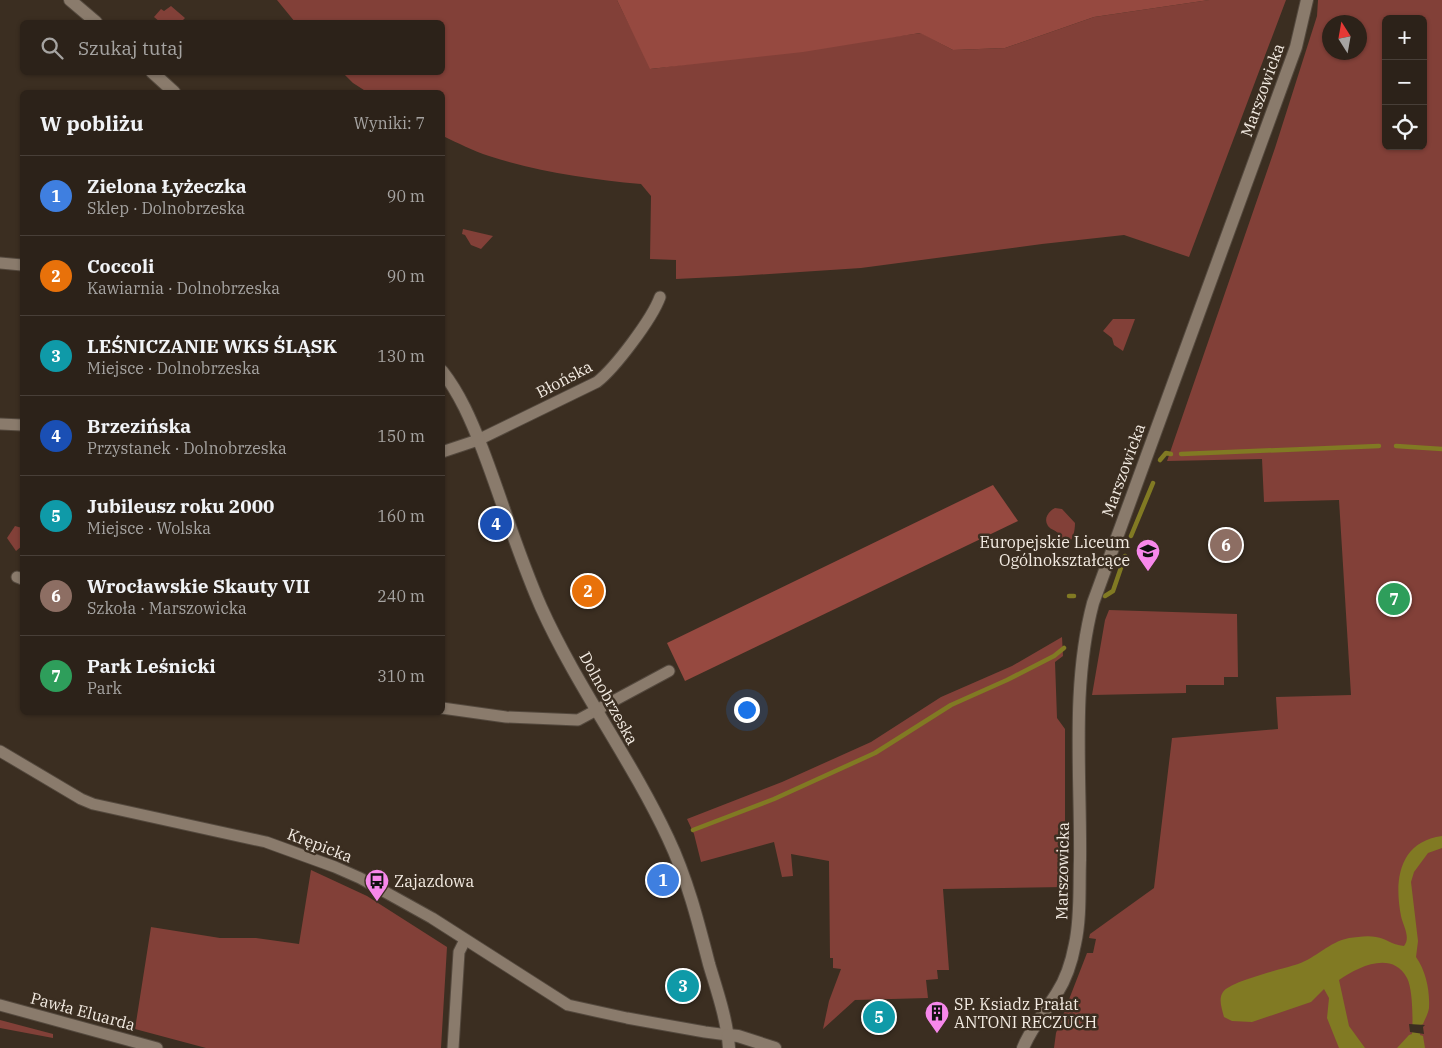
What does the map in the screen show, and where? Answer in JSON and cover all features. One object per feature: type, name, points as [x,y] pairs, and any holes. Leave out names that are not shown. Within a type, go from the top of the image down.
[{"type":"street","points":[[70,0],[94,20]]},
{"type":"street","name":"Marszowicka","points":[[1023,1048],[1028,1035],[1058,992],[1076,943],[1079,900],[1080,671],[1085,631],[1092,603],[1296,46],[1307,0]]},
{"type":"street","points":[[155,75],[172,90]]},
{"type":"street","points":[[0,262],[20,265]]},
{"type":"street","name":"Błońska","points":[[445,451],[478,440],[597,382],[607,374],[622,355],[654,312],[660,298]]},
{"type":"street","name":"Dolnobrzeska","points":[[445,375],[461,398],[540,606],[596,711],[646,795],[680,865],[728,1035],[729,1048]]},
{"type":"street","points":[[0,424],[20,425]]},
{"type":"street","points":[[445,708],[506,717],[578,720],[669,671]]},
{"type":"street","name":"Krępicka","points":[[0,751],[81,799],[94,804],[266,842],[326,863],[360,878],[395,897],[568,1005],[627,1018],[728,1035]]},
{"type":"street","points":[[453,1048],[459,952],[465,940]]},
{"type":"street","name":"Pawła Eluarda","points":[[0,1005],[157,1048]]},
{"type":"street","points":[[728,1035],[738,1036],[775,1048]]},
{"type":"shaded area","points":[[277,0],[617,0],[651,69],[921,33],[953,50],[1005,48],[1094,17],[1209,0],[1286,0],[1189,257],[1124,235],[861,268],[676,279],[676,260],[650,259],[651,196],[641,184],[545,171],[483,154],[445,137],[445,90],[364,90],[345,75],[445,75],[445,20],[293,20]]},
{"type":"shaded area","points":[[617,0],[1209,0],[1094,17],[1005,48],[953,50],[920,33],[803,52],[650,69]]},
{"type":"shaded area","points":[[1318,0],[1442,0],[1442,1048],[1054,1048],[1056,1033],[1087,953],[1093,953],[1096,939],[1089,938],[1090,934],[1154,888],[1172,738],[1278,729],[1276,697],[1351,695],[1339,500],[1264,502],[1262,459],[1167,461],[1275,148],[1317,16]]},
{"type":"shaded area","points":[[171,6],[185,18],[183,20],[158,20],[154,17],[161,9],[164,11]]},
{"type":"shaded area","points":[[463,229],[493,236],[481,249],[471,245],[465,235],[462,234]]},
{"type":"shaded area","points":[[1113,319],[1135,319],[1123,351],[1114,345],[1112,338],[1103,331]]},
{"type":"shaded area","points":[[993,485],[1018,521],[685,681],[667,643]]},
{"type":"shaded area","points":[[1055,508],[1062,509],[1075,523],[1072,538],[1067,543],[1060,541],[1059,534],[1049,527],[1047,523],[1047,515]]},
{"type":"shaded area","points":[[15,526],[20,527],[20,548],[16,551],[7,538]]},
{"type":"shaded area","points":[[1109,610],[1237,614],[1238,677],[1224,677],[1224,685],[1186,685],[1186,693],[1092,695],[1105,620]]},
{"type":"shaded area","points":[[1062,637],[1063,656],[1055,662],[1057,718],[1065,729],[1065,830],[1063,834],[1065,842],[1065,887],[943,889],[949,970],[937,970],[938,979],[926,980],[928,998],[855,1000],[823,1029],[829,1001],[841,969],[833,968],[833,958],[830,958],[829,861],[791,854],[793,876],[782,877],[774,842],[701,862],[694,834],[687,819],[782,782],[871,742],[941,697],[1012,666]]},
{"type":"shaded area","points":[[1442,836],[1442,848],[1428,853],[1414,872],[1411,882],[1418,941],[1416,957],[1425,975],[1429,995],[1429,1010],[1421,1025],[1420,1035],[1423,1036],[1425,1048],[1397,1048],[1412,1034],[1409,983],[1401,970],[1393,965],[1384,963],[1365,966],[1339,980],[1349,1026],[1365,1048],[1339,1048],[1327,1018],[1329,998],[1324,989],[1311,1002],[1252,1022],[1232,1021],[1224,1017],[1221,998],[1223,992],[1228,988],[1246,980],[1298,964],[1342,940],[1373,936],[1404,946],[1407,935],[1401,916],[1398,889],[1403,865],[1408,854],[1416,846]]},
{"type":"shaded area","points":[[311,870],[367,896],[447,947],[441,1048],[206,1048],[135,1029],[151,927],[220,938],[256,938],[299,944]]},
{"type":"shaded area","points":[[0,1020],[53,1034],[53,1038],[0,1028]]},
{"type":"pier","points":[[1409,1024],[1425,1025],[1423,1027],[1424,1034],[1410,1032]]},
{"type":"waterway","points":[[1181,454],[1379,446]]},
{"type":"waterway","points":[[1396,446],[1442,449]]},
{"type":"waterway","points":[[1160,460],[1166,453],[1171,454]]},
{"type":"waterway","points":[[1131,536],[1153,483]]},
{"type":"waterway","points":[[1105,596],[1113,591],[1125,556]]},
{"type":"waterway","points":[[1069,596],[1074,596]]},
{"type":"waterway","points":[[693,830],[774,799],[875,753],[951,705],[1007,680],[1054,656],[1064,648]]},
{"type":"place","name":"Brzezińska","points":[[496,524]]},
{"type":"place","name":"Wrocławskie Skauty VII","points":[[1226,545]]},
{"type":"place","name":"Europejskie Liceum Ogólnokształcące","points":[[1148,572]]},
{"type":"place","name":"Coccoli","points":[[588,591]]},
{"type":"place","name":"Park Leśnicki","points":[[1394,599]]},
{"type":"place","name":"Zielona Łyżeczka","points":[[663,880]]},
{"type":"place","name":"Zajazdowa","points":[[377,902]]},
{"type":"place","name":"LEŚNICZANIE WKS ŚLĄSK","points":[[683,986]]},
{"type":"place","name":"Jubileusz roku 2000","points":[[879,1017]]},
{"type":"place","name":"SP. Ksiadz Prałat ANTONI RECZUCH","points":[[937,1034]]}]
